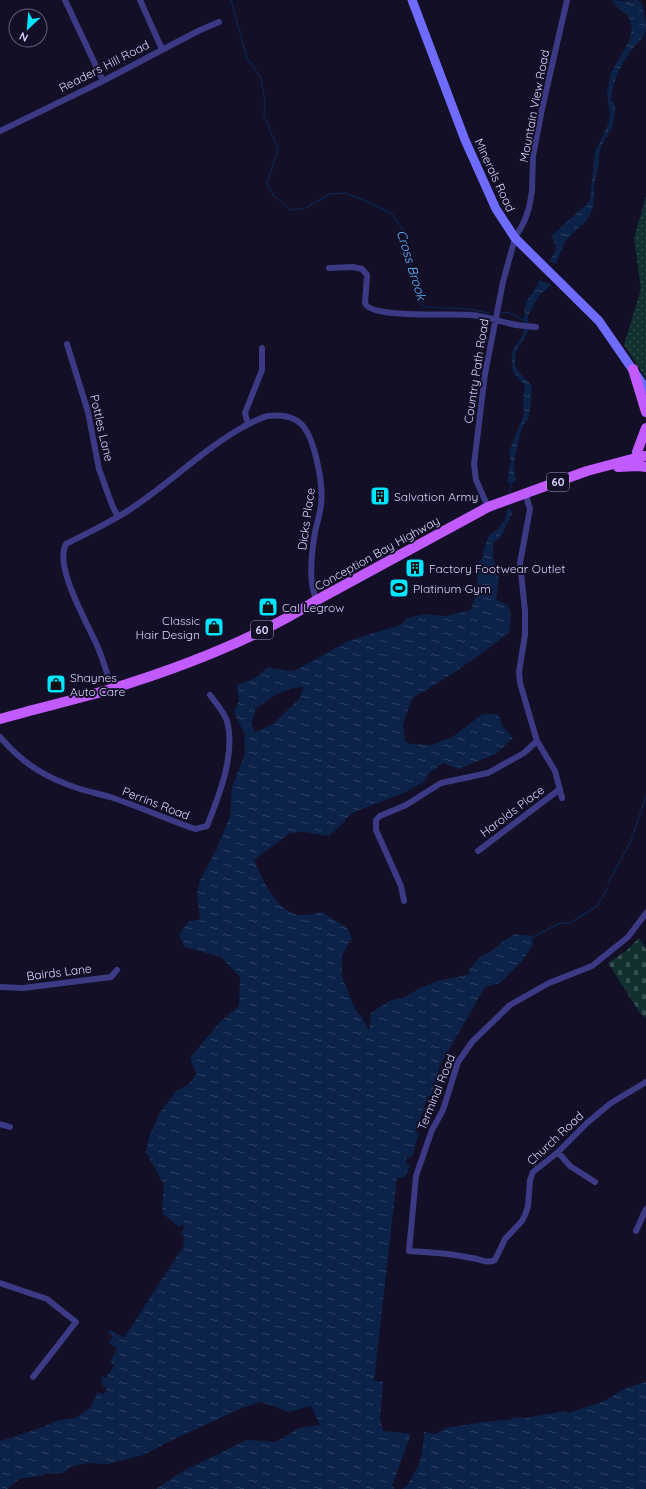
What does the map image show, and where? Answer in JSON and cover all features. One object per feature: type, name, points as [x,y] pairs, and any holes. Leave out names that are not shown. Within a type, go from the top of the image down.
[{"type":"main road","points":[[633,369],[646,412]]},
{"type":"main road","points":[[638,455],[646,428]]},
{"type":"main road","name":"Conception Bay Highway","points":[[0,718],[112,689],[168,671],[238,643],[488,507],[638,455],[646,444]]},
{"type":"main road","points":[[594,470],[631,466],[646,467]]},
{"type":"street","points":[[65,0],[103,81]]},
{"type":"street","points":[[140,0],[162,49]]},
{"type":"street","name":"Minerals Road","points":[[412,0],[465,140],[496,209],[515,238],[599,321],[646,389]]},
{"type":"street","name":"Mountain View Road","points":[[515,238],[524,222],[529,208],[532,191],[533,156],[542,109],[567,0]]},
{"type":"street","name":"Readers Hill Road","points":[[0,131],[103,81],[206,27],[219,22]]},
{"type":"street","name":"Country Path Road","points":[[488,507],[476,480],[474,464],[485,374],[503,282],[515,238]]},
{"type":"street","points":[[328,268],[353,267],[362,270],[367,275],[365,302],[369,309],[395,313],[470,314],[523,326],[534,327]]},
{"type":"street","name":"Pottles Lane","points":[[67,344],[88,412],[99,469],[118,517]]},
{"type":"street","points":[[248,424],[245,413],[262,370],[262,348]]},
{"type":"street","name":"Dicks Place","points":[[112,689],[100,650],[71,587],[63,560],[63,549],[66,544],[118,517],[147,498],[232,433],[265,417],[276,415],[283,416],[299,422],[304,426],[311,437],[321,475],[322,489],[321,505],[315,531],[311,563],[312,589],[317,600]]},
{"type":"street","points":[[524,494],[530,509],[520,562],[525,611],[525,634],[519,672],[520,683],[537,741],[556,771],[562,798]]},
{"type":"street","name":"Perrins Road","points":[[0,737],[22,759],[38,772],[59,782],[81,790],[109,797],[195,829],[207,826],[216,802],[228,756],[230,735],[226,719],[210,695]]},
{"type":"street","points":[[404,901],[401,886],[376,830],[376,820],[380,816],[406,805],[441,783],[488,774],[524,753],[537,741]]},
{"type":"street","name":"Harolds Place","points":[[478,851],[560,789]]},
{"type":"street","name":"Terminal Road","points":[[408,1251],[416,1176],[432,1130],[443,1110],[458,1062],[472,1042],[510,1005],[549,983],[592,966],[628,937],[646,913]]},
{"type":"street","name":"Bairds Lane","points":[[0,986],[23,988],[103,978],[111,976],[118,970]]},
{"type":"street","name":"Church Road","points":[[408,1251],[434,1252],[463,1256],[487,1262],[495,1260],[505,1240],[522,1221],[525,1215],[528,1206],[531,1175],[539,1166],[558,1152],[587,1123],[611,1103],[646,1082]]},
{"type":"street","points":[[0,1124],[10,1127]]},
{"type":"street","points":[[558,1152],[570,1166],[595,1182]]},
{"type":"street","points":[[636,1231],[646,1209]]},
{"type":"street","points":[[0,1283],[47,1299],[76,1322],[33,1377]]},
{"type":"green space","points":[[646,196],[646,379],[624,345],[641,289],[634,238]]},
{"type":"green space","points":[[639,938],[646,949],[646,1018],[640,1013],[608,963],[627,950]]},
{"type":"water","points":[[612,0],[636,0],[641,2],[645,16],[646,29],[639,42],[632,49],[623,63],[615,81],[611,101],[615,104],[615,114],[612,128],[601,146],[599,164],[594,185],[594,203],[590,215],[586,221],[565,241],[556,264],[549,261],[556,249],[551,236],[590,201],[595,152],[610,117],[607,93],[611,73],[629,41],[632,29],[629,17],[618,8]]},
{"type":"water","points":[[539,280],[551,285],[537,299],[529,314],[529,329],[515,354],[515,364],[518,371],[532,386],[528,419],[522,427],[515,455],[514,472],[516,479],[514,483],[507,482],[511,461],[509,452],[524,414],[523,401],[525,386],[513,372],[512,353],[523,335],[524,314],[528,298],[537,286]]},
{"type":"water","points":[[507,510],[513,511],[503,533],[493,544],[493,557],[499,576],[496,600],[508,605],[511,615],[509,633],[474,659],[412,698],[403,725],[405,741],[411,744],[432,745],[452,737],[483,714],[498,714],[503,727],[513,738],[496,754],[458,769],[443,763],[430,772],[424,782],[406,792],[352,813],[328,836],[305,832],[290,833],[254,860],[266,885],[285,909],[292,913],[301,915],[322,912],[347,928],[352,938],[342,955],[342,977],[355,1009],[369,1030],[371,1013],[391,1000],[403,998],[420,988],[438,981],[471,974],[468,971],[480,957],[490,952],[505,940],[515,934],[532,936],[533,945],[523,960],[500,983],[485,987],[439,1067],[437,1086],[433,1097],[428,1096],[416,1132],[419,1133],[412,1157],[407,1157],[406,1164],[410,1165],[405,1177],[397,1178],[374,1381],[383,1382],[380,1418],[383,1431],[411,1434],[392,1486],[395,1489],[156,1489],[183,1471],[246,1440],[276,1442],[299,1428],[320,1425],[311,1406],[289,1412],[261,1402],[242,1408],[143,1455],[108,1464],[87,1463],[70,1467],[64,1473],[45,1474],[41,1476],[19,1479],[7,1489],[0,1489],[0,1441],[41,1428],[56,1421],[75,1418],[90,1408],[98,1392],[104,1395],[107,1388],[102,1385],[102,1376],[106,1378],[114,1366],[110,1361],[117,1348],[109,1343],[113,1336],[108,1332],[111,1330],[124,1338],[184,1245],[183,1234],[181,1234],[181,1232],[185,1228],[182,1224],[179,1227],[163,1214],[162,1204],[164,1185],[146,1152],[149,1137],[159,1114],[176,1091],[189,1084],[196,1074],[190,1058],[220,1022],[239,1006],[240,977],[221,957],[184,947],[179,934],[189,921],[200,920],[197,893],[200,880],[217,848],[230,816],[232,787],[245,754],[244,733],[234,712],[239,700],[237,685],[254,679],[268,667],[294,671],[348,641],[400,625],[407,618],[424,614],[445,616],[471,610],[477,587],[477,564],[484,556],[483,552],[489,535],[498,529],[505,520]],"holes":[[[304,687],[299,699],[273,724],[256,732],[251,724],[256,708],[277,694],[293,688]]]},
{"type":"water","points":[[646,1382],[646,1489],[402,1489],[408,1484],[420,1461],[424,1432],[436,1434],[446,1428],[512,1419],[515,1417],[525,1418],[564,1411],[568,1413],[604,1401],[626,1388]]},
{"type":"waterway","name":"Cross Brook","points":[[231,0],[247,58],[261,78],[265,103],[264,116],[278,149],[267,183],[273,195],[291,210],[306,208],[329,194],[345,193],[391,213],[404,231],[408,260],[417,275],[422,305],[426,307],[469,309],[489,313]]},
{"type":"waterway","name":"Cross Brook","points":[[501,313],[511,313],[525,321]]},
{"type":"waterway","points":[[510,495],[511,483]]},
{"type":"waterway","points":[[509,511],[510,503]]},
{"type":"waterway","points":[[608,883],[631,841],[646,796]]},
{"type":"waterway","points":[[531,938],[560,923],[570,923],[578,918],[598,905],[607,889]]},
{"type":"place","name":"Salvation Army","points":[[380,496]]},
{"type":"place","name":"Factory Footwear Outlet","points":[[415,568]]},
{"type":"place","name":"Platinum Gym","points":[[399,588]]},
{"type":"place","name":"Cal Legrow","points":[[268,607]]},
{"type":"place","name":"Classic Hair Design","points":[[214,627]]},
{"type":"place","name":"Shaynes Auto Care","points":[[56,684]]}]
